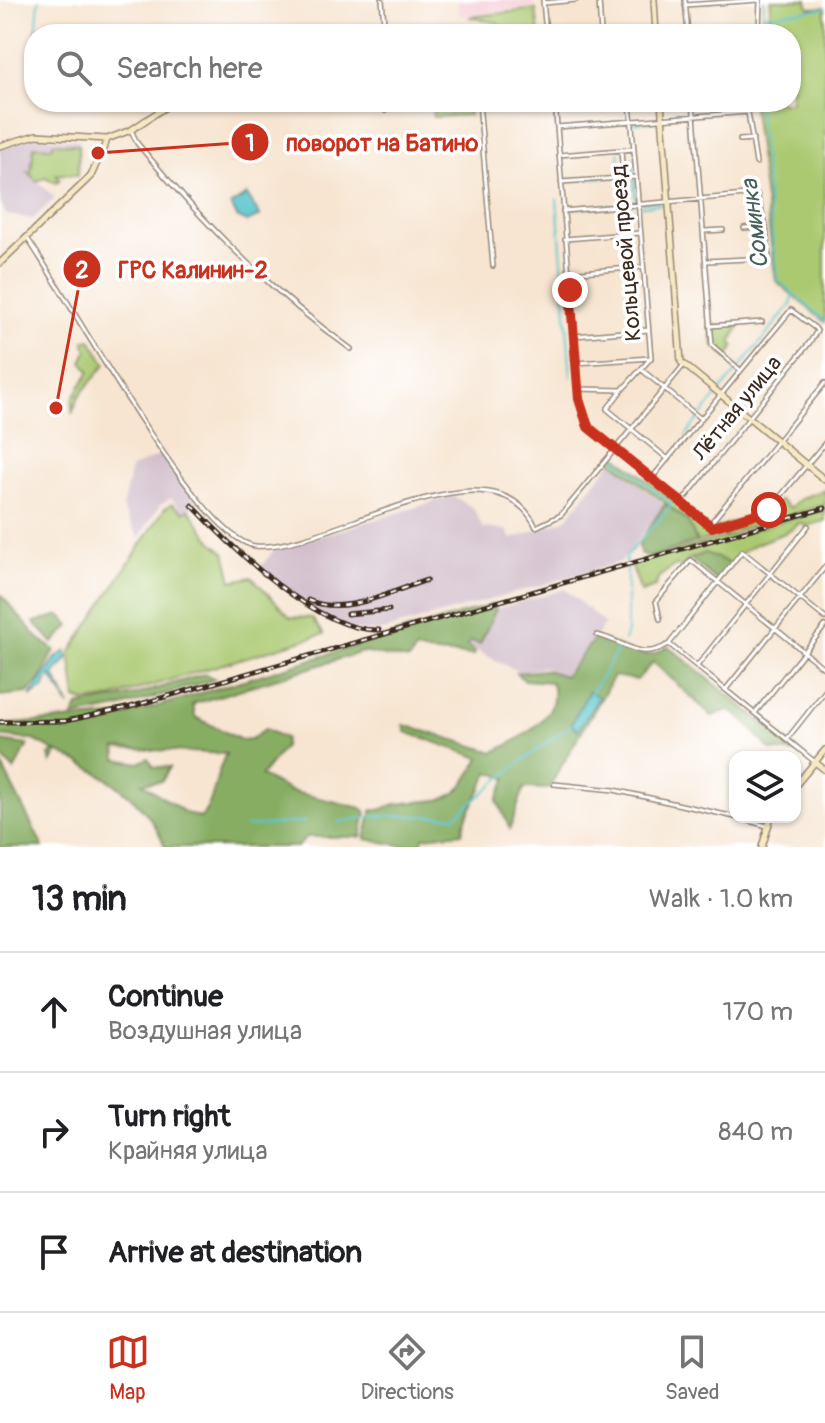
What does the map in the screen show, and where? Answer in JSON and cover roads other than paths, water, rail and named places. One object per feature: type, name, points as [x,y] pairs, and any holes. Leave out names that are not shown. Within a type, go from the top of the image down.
[{"type":"main road","points":[[654,0],[655,24]]},
{"type":"main road","points":[[0,146],[36,135],[107,139],[131,130],[158,112]]},
{"type":"main road","points":[[662,112],[683,366],[825,480]]},
{"type":"main road","points":[[0,263],[91,176],[107,139]]},
{"type":"main road","points":[[801,779],[825,750]]},
{"type":"main road","points":[[815,762],[825,770]]},
{"type":"main road","points":[[762,847],[768,823]]},
{"type":"street","points":[[382,0],[384,24]]},
{"type":"street","points":[[545,24],[543,1],[576,0]]},
{"type":"street","points":[[599,0],[600,24]]},
{"type":"street","points":[[687,24],[685,3],[760,0],[759,24]]},
{"type":"street","points":[[480,112],[493,266]]},
{"type":"street","points":[[556,112],[578,389],[588,427],[710,526]]},
{"type":"street","name":"Кольцевой проезд","points":[[631,112],[651,358],[608,404],[609,411],[631,429]]},
{"type":"street","points":[[651,479],[740,370],[713,348],[694,112]]},
{"type":"street","points":[[557,127],[748,112],[756,163]]},
{"type":"street","points":[[131,130],[137,143],[199,215],[257,272],[351,349]]},
{"type":"street","points":[[740,140],[753,139]]},
{"type":"street","points":[[559,155],[634,149]]},
{"type":"street","points":[[621,150],[623,178]]},
{"type":"street","points":[[561,182],[636,177]]},
{"type":"street","points":[[563,211],[757,194],[766,226],[769,258],[706,261]]},
{"type":"street","points":[[744,228],[766,226]]},
{"type":"street","points":[[704,231],[723,230]]},
{"type":"street","points":[[565,239],[640,233]]},
{"type":"street","points":[[27,238],[179,476],[211,515],[248,544],[278,546],[365,516],[465,490],[519,505],[536,527],[557,520],[683,366]]},
{"type":"street","points":[[568,273],[643,267]]},
{"type":"street","name":"Лётная улица","points":[[681,503],[817,331],[793,310],[789,311],[740,370]]},
{"type":"street","points":[[710,326],[762,322]]},
{"type":"street","points":[[574,336],[648,330]]},
{"type":"street","points":[[576,363],[651,358]]},
{"type":"street","points":[[641,370],[701,419]]},
{"type":"street","points":[[710,526],[825,383]]},
{"type":"street","points":[[578,389],[622,390]]},
{"type":"street","points":[[631,429],[668,459]]},
{"type":"street","points":[[710,526],[769,510],[825,443]]},
{"type":"street","points":[[697,666],[808,526]]},
{"type":"street","points":[[597,635],[644,653],[656,652],[669,644],[742,551],[825,618]]},
{"type":"street","points":[[660,619],[656,601],[691,560],[825,669]]},
{"type":"street","points":[[726,689],[825,567]]},
{"type":"street","points":[[755,713],[825,626]]},
{"type":"street","points":[[669,644],[815,762]]},
{"type":"street","points":[[787,739],[825,691]]},
{"type":"street","points":[[554,784],[614,790],[729,816]]},
{"type":"street","points":[[756,823],[767,826]]},
{"type":"water","points":[[247,195],[260,216],[247,222],[237,217],[231,205]]},
{"type":"water","points":[[66,651],[68,658],[54,675],[70,707],[50,675],[44,688],[30,697],[56,658]]},
{"type":"water","points":[[589,691],[599,697],[578,730],[571,724]]},
{"type":"waterway","points":[[37,24],[39,0]]},
{"type":"waterway","name":"Соминка","points":[[763,24],[764,0]]},
{"type":"waterway","points":[[797,12],[825,8]]},
{"type":"waterway","points":[[765,15],[795,12]]},
{"type":"waterway","name":"Соминка","points":[[758,112],[777,280],[825,321]]},
{"type":"waterway","points":[[633,123],[659,121]]},
{"type":"waterway","points":[[564,180],[621,176],[619,152]]},
{"type":"waterway","points":[[633,157],[634,175]]},
{"type":"waterway","points":[[566,209],[636,203],[634,179]]},
{"type":"waterway","points":[[557,199],[571,377]]},
{"type":"waterway","points":[[639,202],[660,201]]},
{"type":"waterway","points":[[641,206],[666,204]]},
{"type":"waterway","points":[[771,329],[792,303],[792,295]]},
{"type":"waterway","points":[[740,367],[770,331]]},
{"type":"waterway","points":[[721,390],[738,370]]},
{"type":"waterway","points":[[701,416],[716,397]]},
{"type":"waterway","points":[[686,435],[699,418]]},
{"type":"waterway","points":[[612,455],[672,505],[626,556],[626,564]]},
{"type":"waterway","points":[[624,641],[627,632],[627,567]]},
{"type":"waterway","points":[[591,693],[620,647]]},
{"type":"waterway","points":[[519,763],[571,725]]},
{"type":"waterway","points":[[338,822],[375,816],[456,816],[515,766]]},
{"type":"waterway","points":[[246,827],[304,822]]},
{"type":"railway","points":[[192,505],[253,564],[304,603],[355,627],[379,630]]},
{"type":"railway","points":[[0,722],[66,721],[130,707],[825,508]]},
{"type":"railway","points":[[308,600],[337,606],[352,604],[427,580]]},
{"type":"railway","points":[[347,614],[389,610]]},
{"type":"place","name":"поворот на Батино","points":[[98,153]]},
{"type":"place","name":"ГРС Калинин-2","points":[[56,408]]}]
